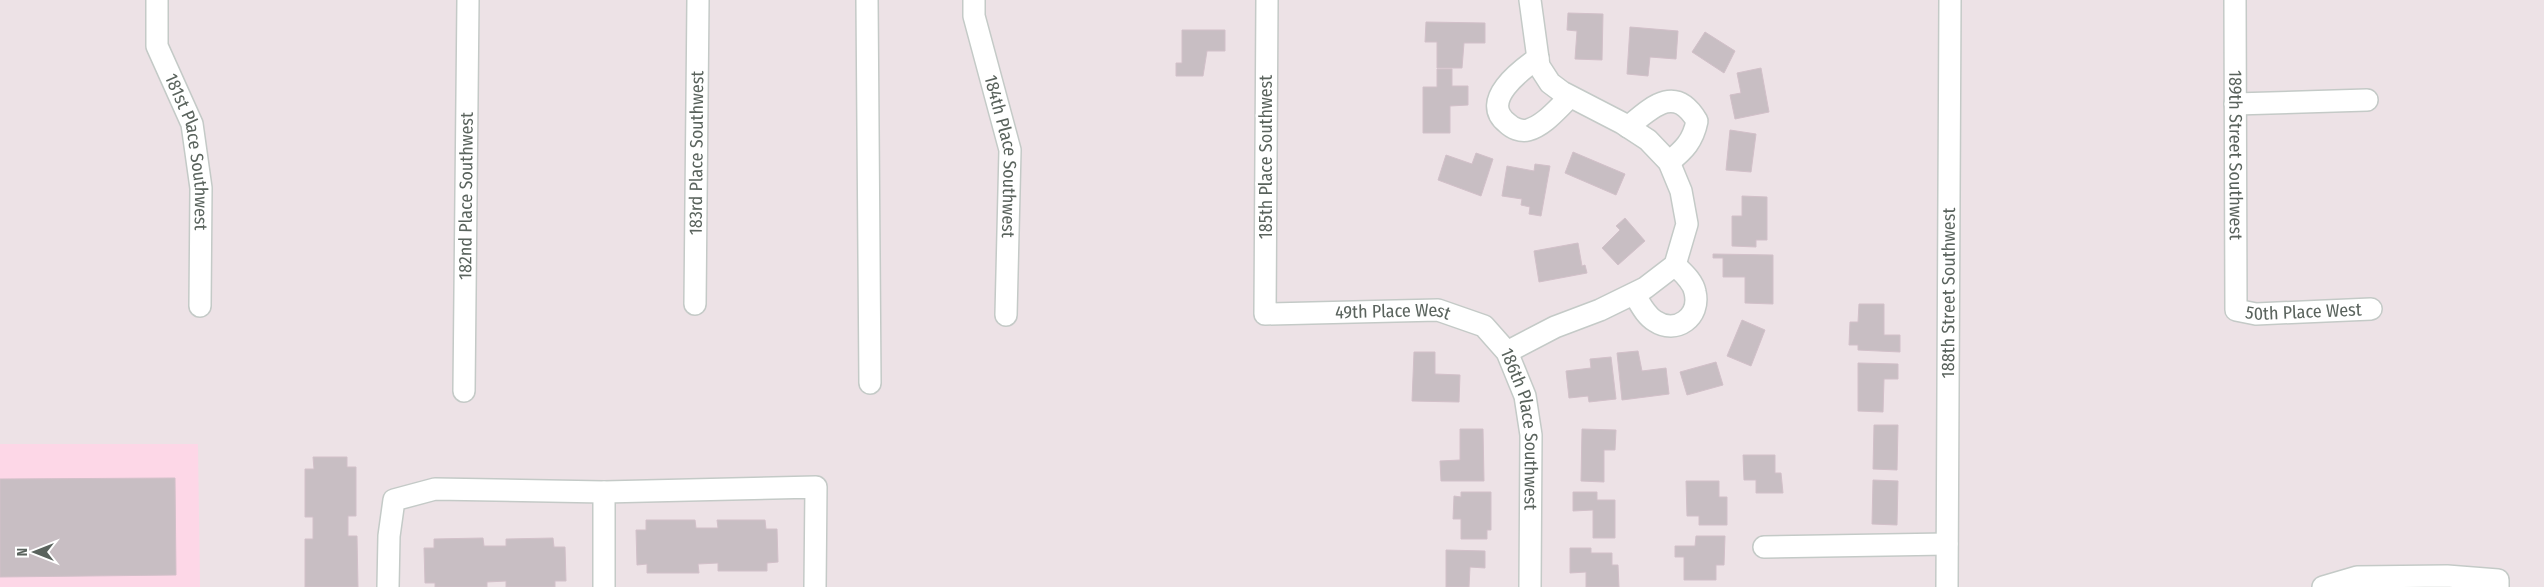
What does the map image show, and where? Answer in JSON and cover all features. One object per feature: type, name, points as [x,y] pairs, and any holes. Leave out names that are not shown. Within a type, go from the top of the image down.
[{"type":"street","name":"181st Place Southwest","points":[[157,0],[157,46],[192,124],[201,188],[200,306]]},
{"type":"street","name":"182nd Place Southwest","points":[[464,391],[468,0]]},
{"type":"street","name":"183rd Place Southwest","points":[[694,304],[698,0]]},
{"type":"street","points":[[867,0],[870,383]]},
{"type":"street","name":"184th Place Southwest","points":[[974,0],[974,16],[1010,150],[1006,315]]},
{"type":"street","name":"185th Place Southwest","points":[[1265,314],[1267,0]]},
{"type":"street","points":[[1530,0],[1539,66],[1550,83],[1648,140],[1669,162],[1681,192],[1688,224],[1675,265],[1688,278],[1696,292],[1696,306],[1689,318],[1679,326],[1667,326],[1656,321],[1646,312],[1634,294]]},
{"type":"street","name":"188th Street Southwest","points":[[1947,587],[1950,0]]},
{"type":"street","name":"189th Street Southwest","points":[[2235,0],[2236,310]]},
{"type":"street","points":[[1538,58],[1518,72],[1503,89],[1498,104],[1502,120],[1512,128],[1527,130],[1542,123],[1570,96]]},
{"type":"street","points":[[2235,104],[2367,100]]},
{"type":"street","points":[[1628,127],[1653,106],[1673,101],[1689,108],[1697,122],[1694,137],[1684,151],[1669,162]]},
{"type":"street","name":"186th Place Southwest","points":[[1530,587],[1531,435],[1525,396],[1507,352],[1555,326],[1634,294],[1675,265]]},
{"type":"street","name":"50th Place West","points":[[2236,310],[2256,314],[2371,309]]},
{"type":"street","name":"49th Place West","points":[[1265,314],[1438,310],[1484,326],[1507,352]]},
{"type":"street","points":[[388,587],[389,536],[394,500],[435,489],[604,492],[816,487],[815,587]]},
{"type":"street","points":[[604,492],[604,587]]},
{"type":"street","points":[[1764,547],[1947,544]]},
{"type":"street","points":[[2323,587],[2358,577],[2437,576],[2498,580],[2498,587]]},
{"type":"shaded area","points":[[0,444],[198,444],[200,587],[0,587]]},
{"type":"building","points":[[1568,13],[1603,14],[1602,60],[1575,59],[1577,31],[1567,30]]},
{"type":"building","points":[[1426,22],[1485,23],[1485,43],[1464,43],[1462,68],[1437,68],[1437,42],[1425,42]]},
{"type":"building","points":[[1630,27],[1678,31],[1676,59],[1650,57],[1648,76],[1627,74]]},
{"type":"building","points":[[1182,30],[1225,30],[1225,51],[1207,51],[1203,76],[1176,76],[1176,63],[1182,63]]},
{"type":"building","points":[[1705,32],[1735,51],[1724,73],[1692,52]]},
{"type":"building","points":[[1761,68],[1769,112],[1735,119],[1730,95],[1741,93],[1737,73]]},
{"type":"building","points":[[1437,69],[1452,69],[1452,86],[1468,86],[1468,105],[1450,106],[1450,133],[1423,133],[1423,87],[1437,87]]},
{"type":"building","points":[[1730,130],[1756,134],[1751,172],[1726,170]]},
{"type":"building","points":[[1573,152],[1625,174],[1616,195],[1565,173]]},
{"type":"building","points":[[1476,153],[1493,159],[1481,196],[1438,180],[1446,155],[1472,164]]},
{"type":"building","points":[[1535,164],[1550,166],[1541,216],[1529,214],[1530,207],[1521,205],[1522,199],[1502,196],[1507,166],[1534,171]]},
{"type":"building","points":[[1742,196],[1767,197],[1767,240],[1756,240],[1756,247],[1732,246],[1732,216],[1742,216]]},
{"type":"building","points":[[1625,218],[1645,241],[1618,265],[1602,248],[1620,230],[1616,226]]},
{"type":"building","points":[[1578,243],[1582,266],[1585,265],[1587,273],[1539,282],[1534,251]]},
{"type":"building","points":[[1713,254],[1773,255],[1773,304],[1745,303],[1745,277],[1723,277],[1723,258],[1713,258]]},
{"type":"building","points":[[1859,304],[1884,304],[1884,335],[1900,335],[1900,352],[1858,350],[1858,345],[1849,345],[1850,322],[1858,322]]},
{"type":"building","points":[[1742,320],[1765,330],[1751,366],[1727,356]]},
{"type":"building","points":[[1638,351],[1642,371],[1666,368],[1669,394],[1622,400],[1617,353]]},
{"type":"building","points":[[1414,352],[1435,352],[1435,374],[1460,375],[1459,402],[1412,401]]},
{"type":"building","points":[[1611,357],[1616,399],[1589,402],[1588,396],[1569,398],[1566,371],[1591,368],[1590,359]]},
{"type":"building","points":[[1716,362],[1723,385],[1687,395],[1680,372]]},
{"type":"building","points":[[1858,363],[1898,364],[1898,379],[1884,379],[1883,412],[1858,411]]},
{"type":"building","points":[[1874,425],[1898,425],[1897,470],[1873,469]]},
{"type":"building","points":[[1460,429],[1483,429],[1484,481],[1441,481],[1440,461],[1460,460]]},
{"type":"building","points":[[1582,429],[1616,430],[1615,450],[1604,450],[1604,482],[1581,481]]},
{"type":"building","points":[[1743,455],[1775,455],[1775,473],[1781,473],[1783,493],[1756,493],[1756,480],[1744,480]]},
{"type":"building","points":[[313,457],[347,457],[347,467],[356,467],[356,516],[348,516],[348,536],[357,536],[358,587],[305,587],[305,539],[313,539],[313,517],[305,517],[305,469],[314,469]]},
{"type":"building","points":[[175,478],[176,575],[0,577],[0,479]]},
{"type":"building","points":[[1873,480],[1898,481],[1897,525],[1872,524]]},
{"type":"building","points":[[1686,481],[1719,481],[1719,497],[1727,497],[1727,525],[1699,525],[1699,516],[1687,516]]},
{"type":"building","points":[[1461,492],[1491,492],[1491,530],[1487,530],[1487,539],[1461,539],[1461,519],[1453,519],[1454,496],[1461,497]]},
{"type":"building","points":[[1573,492],[1597,492],[1597,500],[1615,500],[1615,538],[1593,538],[1593,510],[1573,511]]},
{"type":"building","points":[[646,520],[695,520],[696,528],[718,528],[717,520],[765,520],[766,529],[777,529],[778,562],[767,563],[767,571],[718,571],[718,563],[698,564],[699,573],[647,573],[647,564],[637,565],[636,530],[646,530]]},
{"type":"building","points":[[1696,536],[1725,536],[1724,565],[1716,565],[1716,580],[1684,580],[1684,557],[1675,557],[1675,546],[1695,546]]},
{"type":"building","points":[[483,538],[484,546],[506,546],[506,539],[553,538],[554,547],[565,547],[566,581],[555,581],[555,587],[506,587],[506,581],[487,582],[487,587],[435,587],[435,583],[425,583],[424,548],[434,548],[434,539]]},
{"type":"building","points":[[1570,548],[1591,548],[1591,553],[1612,553],[1612,565],[1618,565],[1619,587],[1586,587],[1586,572],[1570,573]]},
{"type":"building","points":[[1446,550],[1485,551],[1485,568],[1470,567],[1469,587],[1446,587]]}]
